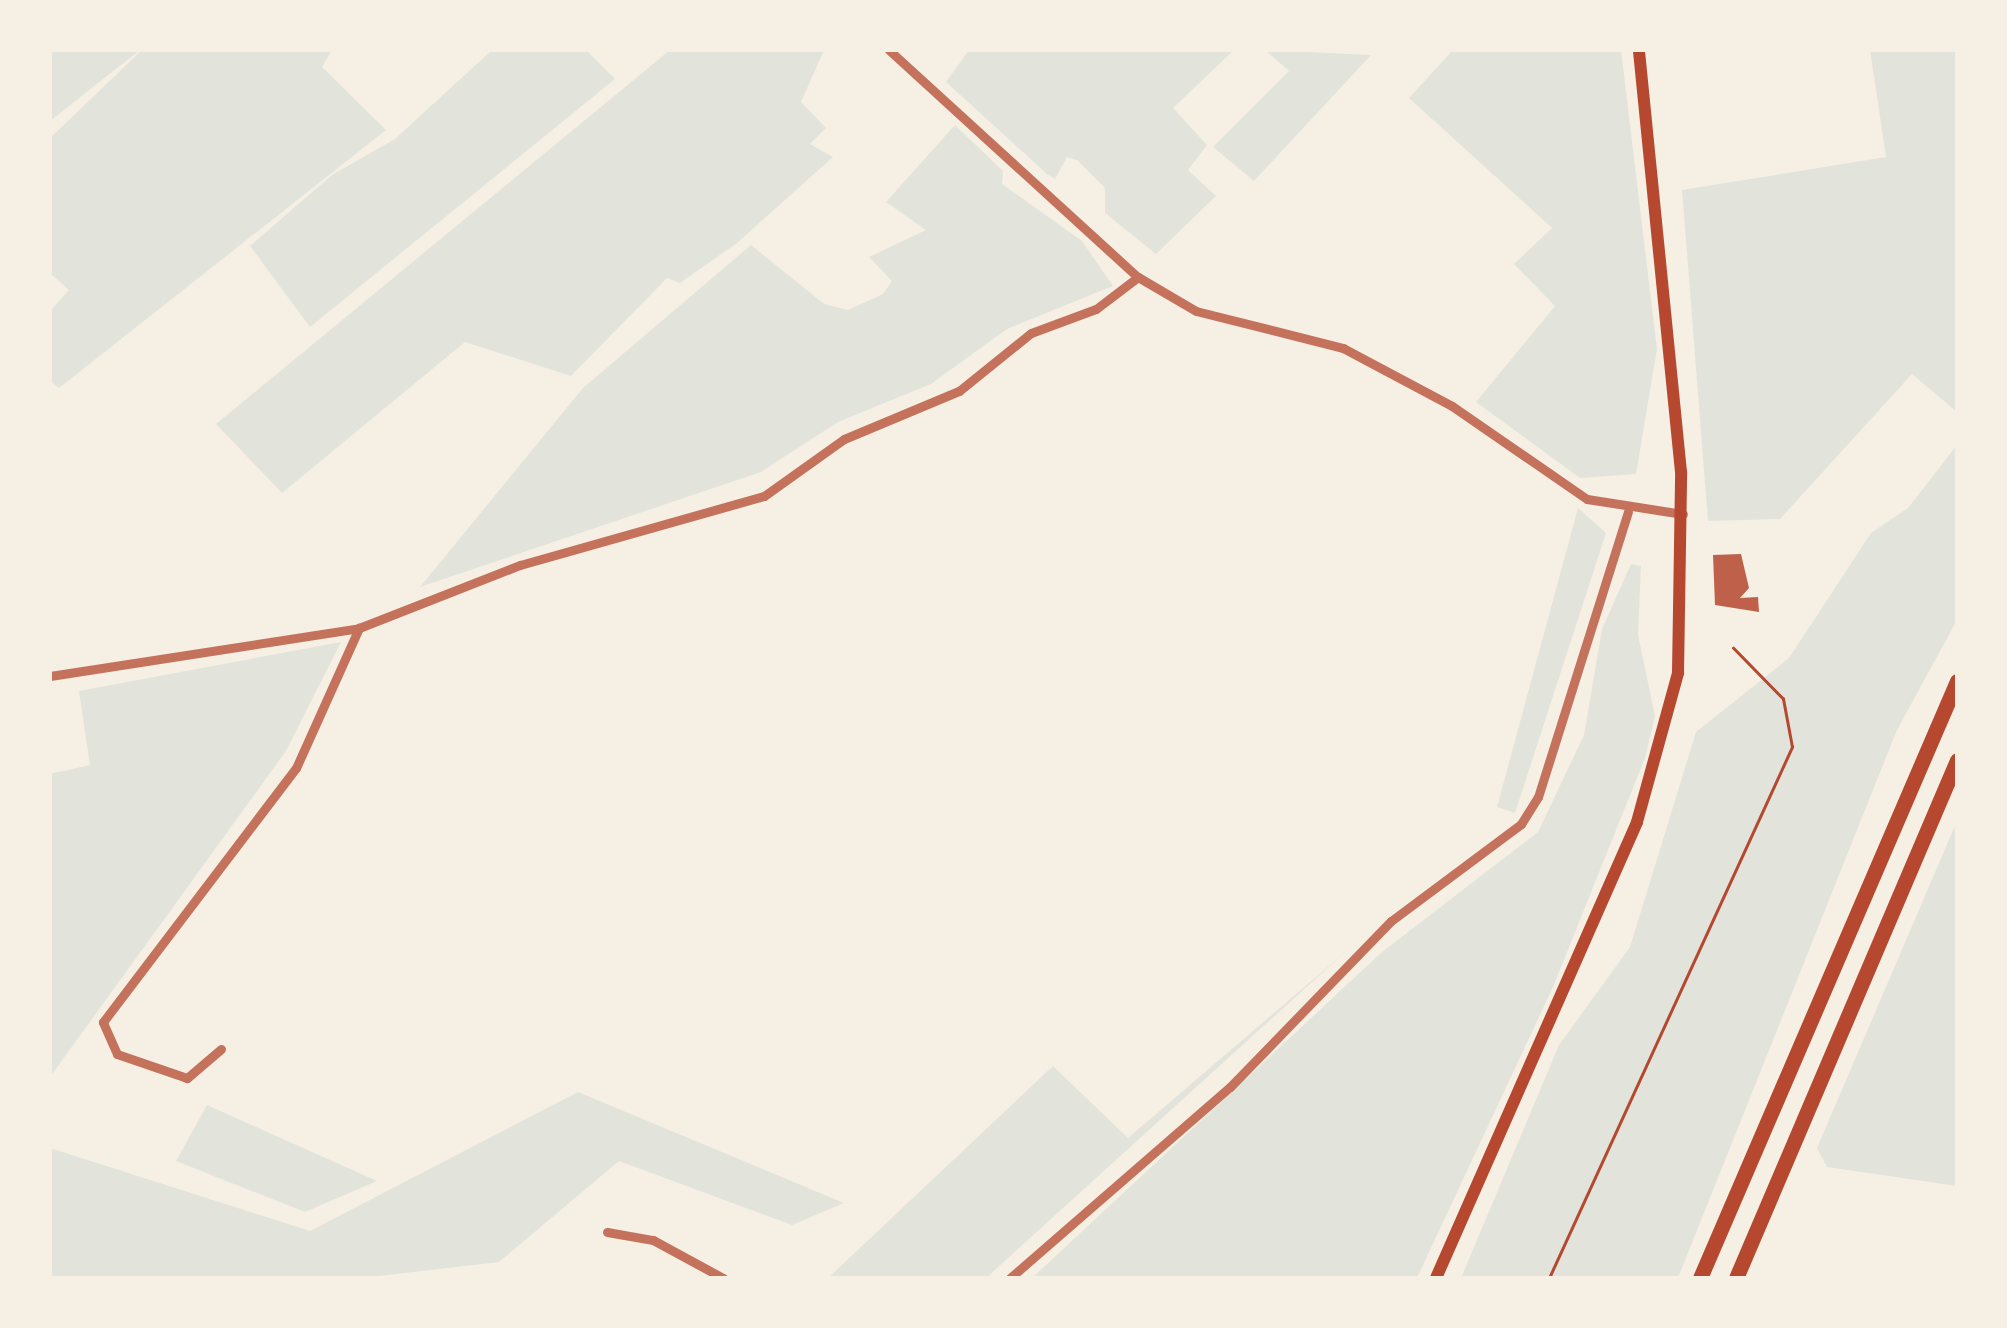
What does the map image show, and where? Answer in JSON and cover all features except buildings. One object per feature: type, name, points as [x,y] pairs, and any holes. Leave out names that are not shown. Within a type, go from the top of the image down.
[{"type":"highway","points":[[1700,1278],[1957,681]]},
{"type":"highway","points":[[1736,1278],[1957,760]]},
{"type":"main road","points":[[1436,1278],[1650,782],[1681,645],[1683,514],[1639,50]]},
{"type":"street","points":[[889,50],[1138,277],[1196,311],[1343,348],[1519,448],[1587,498],[1628,512],[1683,514]]},
{"type":"street","points":[[50,676],[359,628],[520,565],[764,496],[844,439],[959,391],[1031,333],[1096,309],[1138,277]]},
{"type":"street","points":[[1010,1278],[1230,1087],[1391,921],[1521,824],[1538,797],[1628,512]]},
{"type":"street","points":[[221,1049],[187,1078],[117,1054],[103,1022],[296,768],[359,628]]},
{"type":"street","points":[[607,1232],[653,1240],[724,1278]]},
{"type":"path","points":[[1549,1278],[1792,747],[1783,698],[1734,648]]},
{"type":"shaded area","points":[[50,50],[140,50],[50,121]]},
{"type":"shaded area","points":[[142,50],[332,50],[322,67],[386,130],[59,388],[50,381],[50,311],[69,290],[50,273],[50,138]]},
{"type":"shaded area","points":[[492,50],[586,50],[615,79],[310,327],[250,246],[332,175],[395,139]]},
{"type":"shaded area","points":[[670,50],[824,50],[801,102],[826,128],[810,144],[833,157],[737,243],[680,283],[667,278],[571,376],[465,342],[282,493],[216,424]]},
{"type":"shaded area","points":[[969,50],[1234,50],[1173,108],[1207,145],[1188,170],[1216,196],[1156,254],[1105,213],[1105,188],[1077,160],[1067,157],[1055,179],[946,82]]},
{"type":"shaded area","points":[[1265,50],[1371,55],[1254,181],[1213,147],[1289,71]]},
{"type":"shaded area","points":[[1453,50],[1621,50],[1657,349],[1636,474],[1580,478],[1476,402],[1555,306],[1514,264],[1552,228],[1409,98]]},
{"type":"shaded area","points":[[1870,50],[1957,50],[1957,412],[1912,374],[1780,519],[1708,521],[1682,190],[1886,157]]},
{"type":"shaded area","points":[[955,125],[1003,171],[1002,184],[1082,241],[1113,286],[1007,329],[931,384],[838,422],[761,472],[420,587],[583,388],[751,245],[824,304],[848,310],[883,294],[892,281],[869,257],[926,230],[886,202]]},
{"type":"shaded area","points":[[1957,445],[1957,620],[1897,730],[1678,1278],[1461,1278],[1559,1045],[1630,947],[1696,732],[1789,658],[1871,533],[1908,508]]},
{"type":"shaded area","points":[[1578,508],[1606,533],[1515,813],[1497,807]]},
{"type":"shaded area","points":[[1631,564],[1641,566],[1638,635],[1655,716],[1645,758],[1553,987],[1417,1278],[1032,1278],[1382,952],[1538,832],[1584,735],[1602,629]]},
{"type":"shaded area","points":[[341,642],[286,751],[50,1077],[50,774],[90,765],[79,691]]},
{"type":"shaded area","points":[[1957,821],[1957,1186],[1827,1167],[1817,1148]]},
{"type":"shaded area","points":[[1344,953],[986,1278],[828,1278],[1053,1066],[1128,1138]]},
{"type":"shaded area","points":[[578,1092],[844,1203],[792,1225],[619,1161],[499,1262],[362,1278],[50,1278],[50,1148],[310,1231]]},
{"type":"shaded area","points":[[207,1105],[377,1181],[305,1212],[176,1161]]}]
